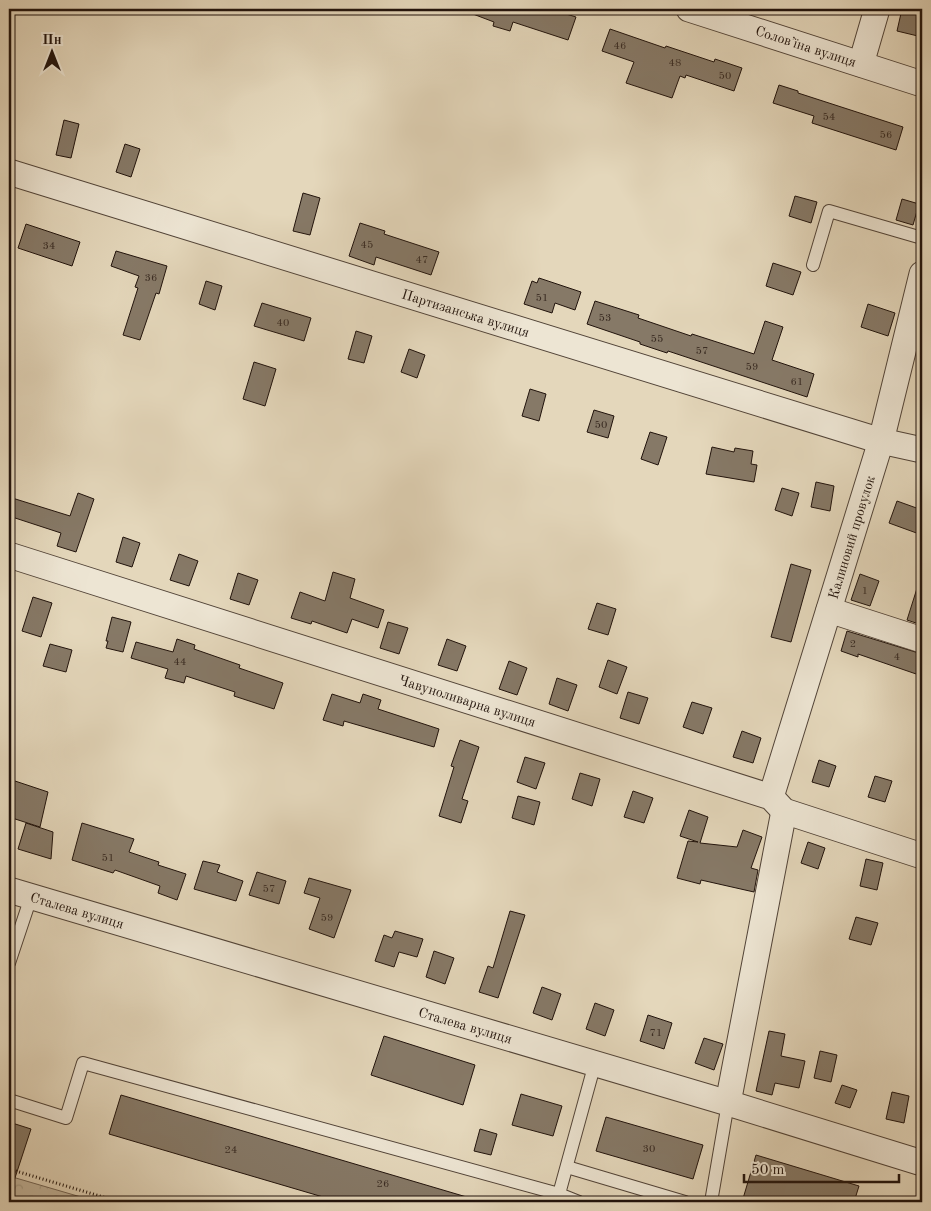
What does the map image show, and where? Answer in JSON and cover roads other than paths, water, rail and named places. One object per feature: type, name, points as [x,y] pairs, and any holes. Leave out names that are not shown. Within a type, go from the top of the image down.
[{"type":"street","name":"Соловʼїна вулиця","points":[[689,9],[922,84]]},
{"type":"street","points":[[861,64],[877,9]]},
{"type":"street","name":"Партизанська вулиця","points":[[9,172],[881,441],[922,450]]},
{"type":"street","name":"Калиновий провулок","points":[[728,1103],[778,804],[829,610],[881,441],[922,274]]},
{"type":"street","name":"Чавуноливарна вулиця","points":[[9,555],[778,804],[922,856]]},
{"type":"street","points":[[829,610],[922,640]]},
{"type":"street","name":"Сталева вулиця","points":[[20,893],[922,1162]]},
{"type":"lane","points":[[813,265],[829,211],[922,238]]},
{"type":"lane","points":[[9,963],[20,893]]},
{"type":"lane","points":[[9,1100],[66,1118],[83,1063],[559,1194],[579,1202]]},
{"type":"lane","points":[[559,1194],[595,1064]]},
{"type":"lane","points":[[711,1202],[728,1103]]},
{"type":"lane","points":[[567,1167],[684,1202]]}]
